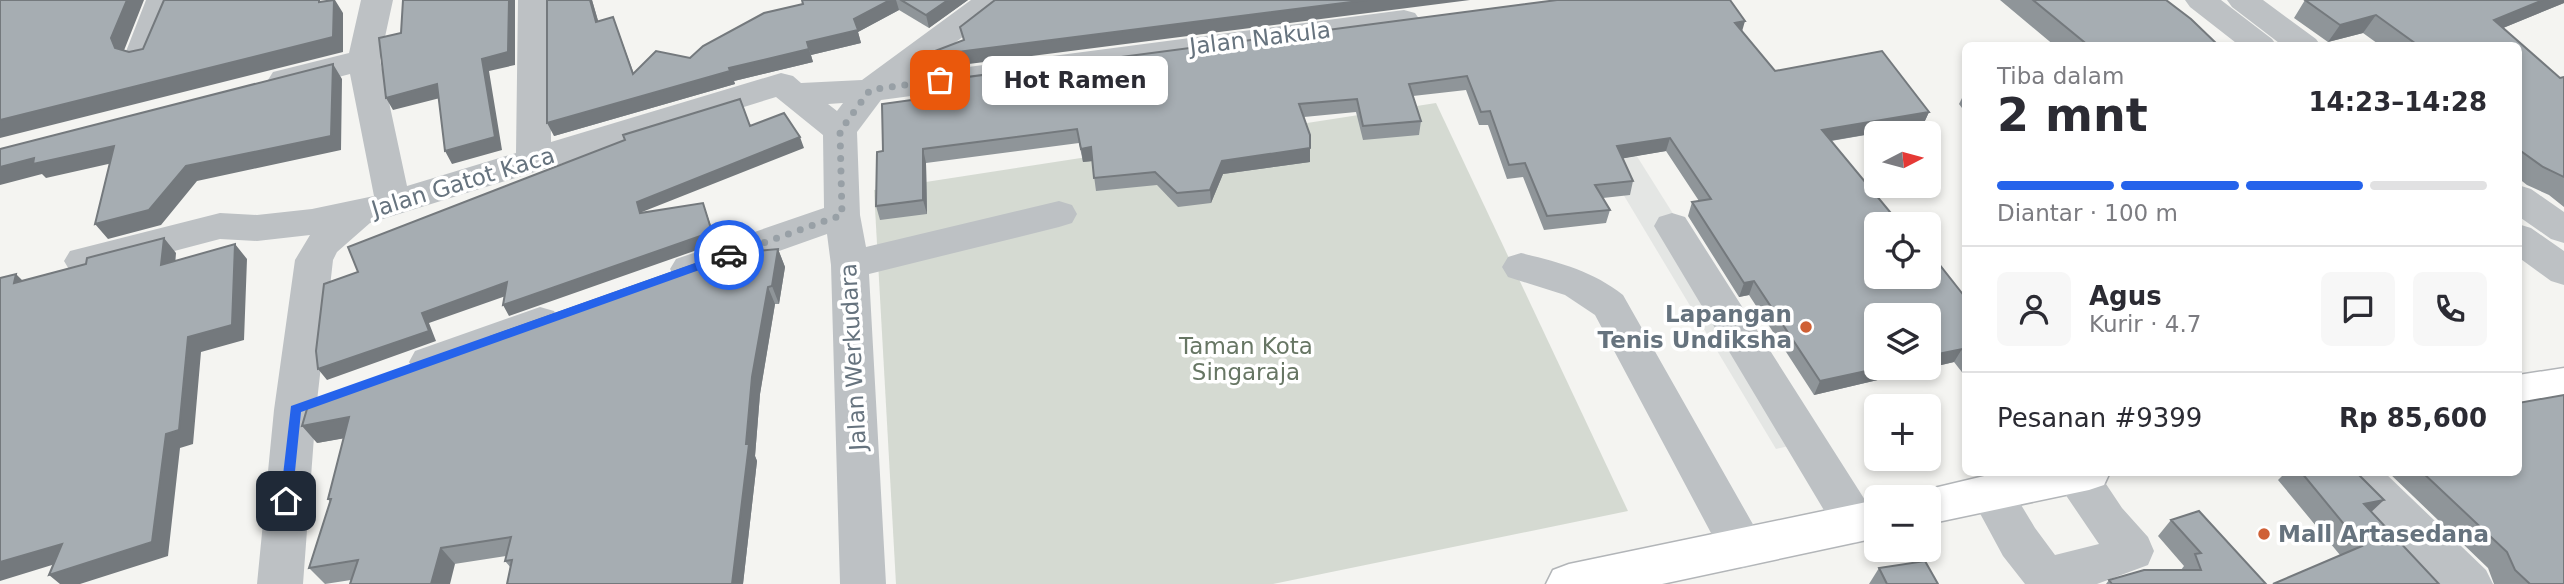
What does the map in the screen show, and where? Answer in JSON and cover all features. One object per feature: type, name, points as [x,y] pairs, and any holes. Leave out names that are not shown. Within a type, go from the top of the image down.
[{"type":"highway","points":[[2522,390],[2564,384]]},
{"type":"highway","points":[[1941,503],[2072,476]]},
{"type":"highway","points":[[1569,584],[1638,577],[1743,549],[1864,522]]},
{"type":"street","points":[[141,54],[162,0]]},
{"type":"street","points":[[83,261],[220,226],[257,228],[312,222],[375,209],[364,60],[377,0]]},
{"type":"street","points":[[533,161],[534,0]]},
{"type":"street","points":[[788,89],[840,131],[870,90],[991,0]]},
{"type":"street","points":[[2201,0],[2249,36],[2283,42]]},
{"type":"street","points":[[2243,0],[2249,36]]},
{"type":"street","name":"Jalan Nakula","points":[[870,90],[1336,14],[1435,16]]},
{"type":"street","points":[[256,88],[364,60]]},
{"type":"street","name":"Jalan Gatot Kaca","points":[[280,584],[295,410],[314,260],[324,243],[375,209],[788,89],[870,90]]},
{"type":"street","name":"Jalan Werkudara","points":[[840,131],[842,215],[850,265],[863,584]]},
{"type":"street","points":[[2522,201],[2564,230]]},
{"type":"street","points":[[850,265],[1059,214]]},
{"type":"street","points":[[660,280],[842,215]]},
{"type":"street","points":[[1672,226],[1864,519]]},
{"type":"street","points":[[2522,240],[2564,271]]},
{"type":"street","points":[[1521,267],[1549,273],[1591,289],[1609,305],[1743,549]]},
{"type":"street","points":[[399,373],[569,312]]},
{"type":"street","points":[[295,410],[334,396]]},
{"type":"street","points":[[2083,476],[2106,521],[2162,584]]},
{"type":"street","points":[[2359,476],[2470,584]]},
{"type":"street","points":[[1991,492],[2019,542],[2049,581],[2098,562],[2119,559],[2132,551]]},
{"type":"shaded area","points":[[1591,83],[1815,440],[1776,449],[1620,189]]},
{"type":"green space","name":"Taman Kota Singaraja","points":[[1436,103],[1628,511],[1273,584],[896,584],[874,190]]},
{"type":"building","points":[[0,0],[127,0],[111,38],[115,48],[129,52],[143,49],[164,0],[334,0],[333,37],[0,120]]},
{"type":"building","points":[[403,0],[509,0],[508,52],[482,59],[495,137],[445,151],[437,84],[386,98],[379,38],[401,33]]},
{"type":"building","points":[[547,0],[590,0],[596,22],[613,17],[633,74],[656,51],[690,58],[703,46],[764,13],[803,4],[802,0],[890,0],[854,19],[858,30],[807,42],[809,49],[729,68],[730,71],[547,123]]},
{"type":"building","points":[[901,0],[948,0],[926,15]]},
{"type":"building","points":[[995,0],[1367,0],[934,55],[935,51],[964,40],[960,27]]},
{"type":"building","points":[[1557,0],[1730,0],[1745,21],[1735,23],[1775,71],[1882,51],[1929,112],[1822,130],[1864,181],[1864,198],[1878,198],[1890,212],[1864,212],[1864,289],[1941,289],[1941,267],[1962,293],[1962,349],[1941,353],[1941,303],[1864,303],[1864,371],[1820,381],[1754,281],[1744,283],[1692,202],[1711,199],[1670,138],[1617,146],[1633,181],[1595,185],[1610,210],[1547,216],[1525,163],[1509,165],[1490,111],[1481,112],[1467,76],[1409,84],[1421,121],[1363,126],[1357,99],[1299,104],[1310,135],[1310,148],[1222,161],[1210,190],[1177,193],[1155,172],[1094,178],[1091,147],[1081,149],[1077,129],[923,149],[923,200],[876,206],[877,152],[883,151],[882,104],[926,98],[929,82]]},
{"type":"building","points":[[2033,0],[2166,0],[2215,42],[2084,42]]},
{"type":"building","points":[[2305,0],[2543,0],[2494,20],[2519,42],[2413,42],[2376,15],[2340,25]]},
{"type":"building","points":[[2522,45],[2560,78],[2564,77],[2564,177],[2543,167],[2522,152]]},
{"type":"building","points":[[333,64],[331,136],[186,166],[149,210],[95,224],[114,146],[33,164],[34,158],[0,167],[0,149]]},
{"type":"building","points":[[740,99],[750,126],[784,113],[800,137],[637,202],[640,213],[703,203],[712,232],[503,305],[507,282],[422,313],[429,331],[318,369],[316,351],[324,284],[358,272],[348,247],[625,140],[623,135]]},
{"type":"building","points":[[164,238],[161,265],[235,244],[232,325],[188,337],[179,430],[166,434],[152,542],[49,575],[62,544],[0,562],[0,278],[16,274],[14,283],[86,264],[87,258]]},
{"type":"building","points":[[778,249],[772,286],[768,287],[752,377],[746,444],[749,444],[732,584],[507,584],[512,560],[505,561],[511,537],[441,548],[431,584],[350,584],[358,560],[309,568],[331,499],[328,499],[349,417],[302,426],[309,402],[463,347],[489,343],[490,337],[724,254]]},
{"type":"building","points":[[2564,395],[2564,584],[2530,584],[2515,570],[2507,552],[2426,476],[2522,476],[2522,402]]},
{"type":"building","points":[[2304,476],[2360,476],[2384,500],[2364,504],[2439,584],[2273,584],[2362,546]]},
{"type":"building","points":[[2199,511],[2266,584],[2112,584],[2109,580],[2144,570],[2201,570],[2195,554],[2201,553],[2171,520]]},
{"type":"building","points":[[1926,562],[1938,584],[1887,584],[1879,568]]},
{"type":"way so far","points":[[729,255],[842,215],[840,131],[870,90],[940,80]]},
{"type":"place","name":"Hot Ramen","points":[[940,80]]},
{"type":"place","name":"Lapangan Tenis Undiksha","points":[[1806,327]]},
{"type":"place","name":"Mall Artasedana","points":[[2264,534]]},
{"type":"route","points":[[286,501],[295,410],[729,255]]}]
